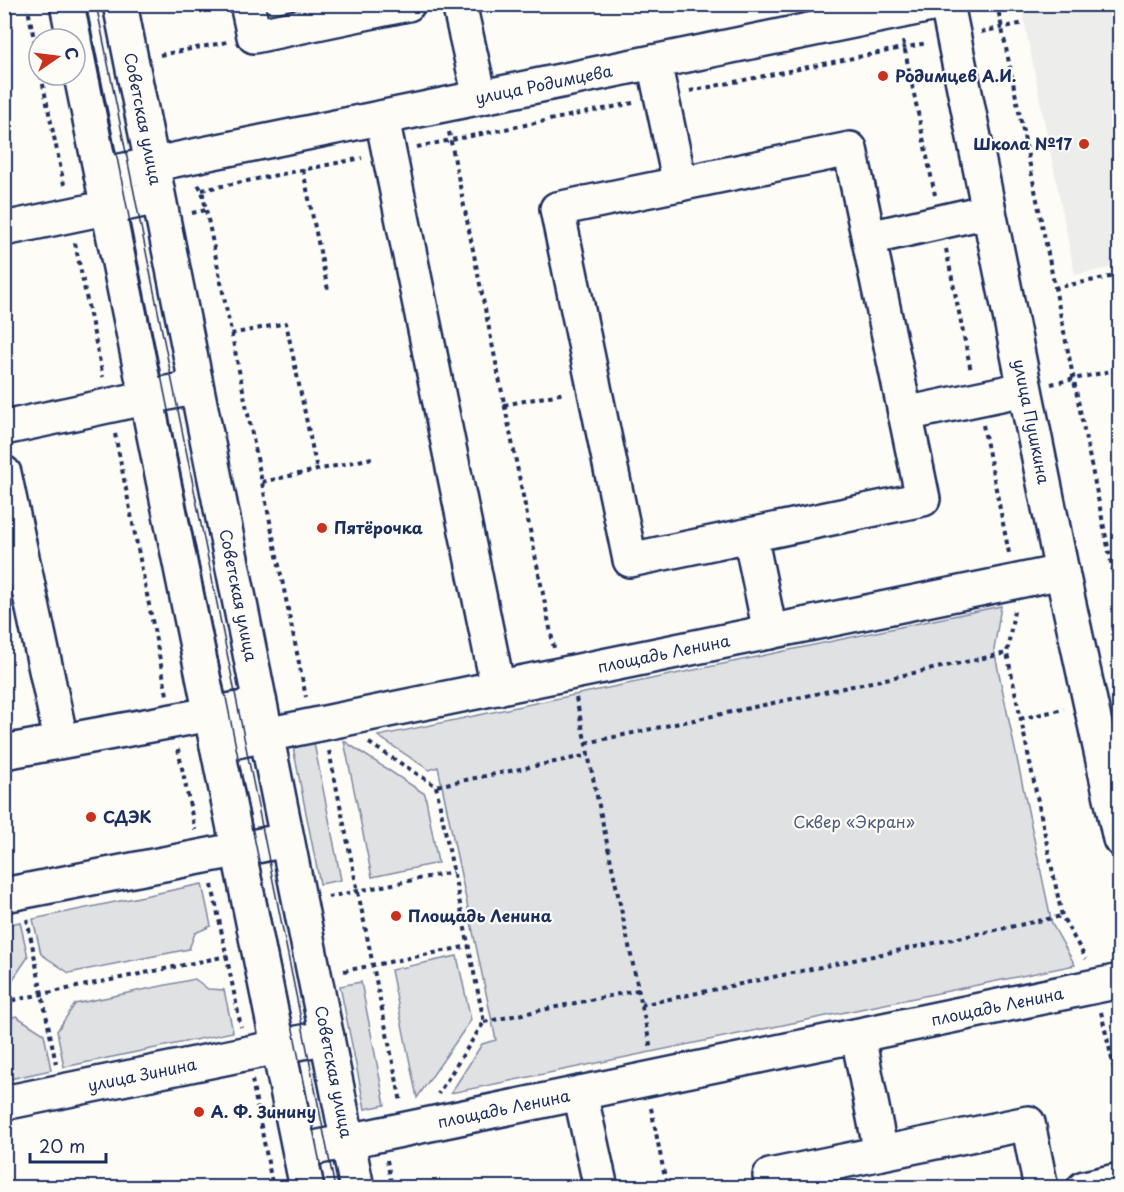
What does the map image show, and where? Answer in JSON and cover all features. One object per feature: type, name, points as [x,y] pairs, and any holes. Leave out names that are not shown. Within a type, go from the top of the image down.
[{"type":"street","points":[[67,4],[72,27]]},
{"type":"street","name":"Советская улица","points":[[120,4],[167,161],[158,197],[357,1188]]},
{"type":"street","points":[[247,4],[254,36],[387,7]]},
{"type":"street","points":[[459,4],[480,97]]},
{"type":"street","name":"улица Родимцева","points":[[101,175],[654,62],[809,17],[897,12],[936,4]]},
{"type":"street","name":"улица Пушкина","points":[[947,4],[1062,572],[1112,773],[1119,839]]},
{"type":"street","points":[[654,62],[680,184]]},
{"type":"street","points":[[83,87],[307,1188]]},
{"type":"street","points":[[382,118],[498,688]]},
{"type":"street","points":[[850,149],[923,499],[630,560],[557,209],[680,184],[850,149]]},
{"type":"street","points":[[4,229],[158,197]]},
{"type":"street","points":[[869,238],[989,211]]},
{"type":"street","points":[[4,428],[196,387]]},
{"type":"street","points":[[905,414],[1024,389]]},
{"type":"street","points":[[4,473],[61,740]]},
{"type":"street","points":[[750,535],[771,632]]},
{"type":"street","name":"площадь Ленина","points":[[4,752],[61,740],[173,723],[214,730],[263,720],[320,737],[498,688],[1062,572]]},
{"type":"street","points":[[15,904],[287,840]]},
{"type":"street","name":"площадь Ленина","points":[[300,1151],[1108,984]]},
{"type":"street","points":[[858,1036],[881,1153]]},
{"type":"street","name":"улица Зинина","points":[[4,1102],[327,1037]]},
{"type":"street","points":[[580,1093],[600,1188]]},
{"type":"street","points":[[773,1188],[770,1176],[1028,1123],[1041,1188]]},
{"type":"street","points":[[1084,1188],[1119,1180]]},
{"type":"path","points":[[27,4],[32,27]]},
{"type":"path","points":[[998,4],[1119,606]]},
{"type":"path","points":[[897,12],[1015,581],[1017,594],[1007,653],[1062,916],[1092,970],[1108,984],[1119,1094]]},
{"type":"path","points":[[202,190],[1024,23]]},
{"type":"path","points":[[160,55],[254,36]]},
{"type":"path","points":[[43,87],[197,840]]},
{"type":"path","points":[[443,105],[559,675],[574,686],[642,1005],[653,1059],[645,1080],[667,1188]]},
{"type":"path","points":[[167,161],[202,190],[262,482],[320,737],[358,891],[403,1108]]},
{"type":"path","points":[[303,170],[328,290]]},
{"type":"path","points":[[1054,288],[1119,275]]},
{"type":"path","points":[[231,334],[286,323],[317,470]]},
{"type":"path","points":[[1024,389],[1119,369]]},
{"type":"path","points":[[504,405],[594,387]]},
{"type":"path","points":[[262,482],[372,458]]},
{"type":"path","points":[[586,742],[1007,653]]},
{"type":"path","points":[[363,739],[436,786],[589,754]]},
{"type":"path","points":[[432,1102],[484,1022],[436,786]]},
{"type":"path","points":[[328,906],[326,897],[453,872]]},
{"type":"path","points":[[209,874],[273,1188]]},
{"type":"path","points":[[15,904],[42,994],[57,1067]]},
{"type":"path","points":[[642,1005],[1062,916]]},
{"type":"path","points":[[340,962],[342,972],[469,946]]},
{"type":"path","points":[[4,1002],[227,956]]},
{"type":"path","points":[[484,1022],[638,990]]},
{"type":"shaded area","name":"Школа №17","points":[[1021,5],[1119,5],[1119,266],[1075,275]]},
{"type":"green space","name":"Сквер «Экран»","points":[[1001,606],[994,650],[1052,924],[1075,965],[451,1093],[482,1044],[496,1040],[438,767],[429,770],[378,736]]},
{"type":"green space","points":[[344,741],[425,794],[438,863],[372,877]]},
{"type":"green space","points":[[314,743],[341,880],[320,884],[293,747]]},
{"type":"green space","points":[[202,884],[211,926],[195,933],[189,949],[69,973],[41,954],[33,919]]},
{"type":"green space","points":[[20,922],[28,957],[9,985],[5,986],[5,925]]},
{"type":"green space","points":[[457,956],[471,1020],[417,1098],[391,970]]},
{"type":"green space","points":[[195,979],[208,989],[224,990],[233,1032],[64,1067],[57,1031],[75,1004]]},
{"type":"green space","points":[[361,982],[385,1105],[365,1109],[340,986]]},
{"type":"green space","points":[[16,1016],[44,1034],[51,1070],[5,1080],[5,1019]]},
{"type":"tram line","points":[[86,4],[325,1188]]},
{"type":"tram line","points":[[96,4],[335,1188]]},
{"type":"place","name":"Родимцев А.И.","points":[[883,76]]},
{"type":"place","name":"Школа №17","points":[[1084,144]]},
{"type":"place","name":"Пятёрочка","points":[[322,528]]},
{"type":"place","name":"СДЭК","points":[[91,817]]},
{"type":"place","name":"Площадь Ленина","points":[[396,916]]},
{"type":"place","name":"А. Ф. Зинину","points":[[199,1112]]}]
